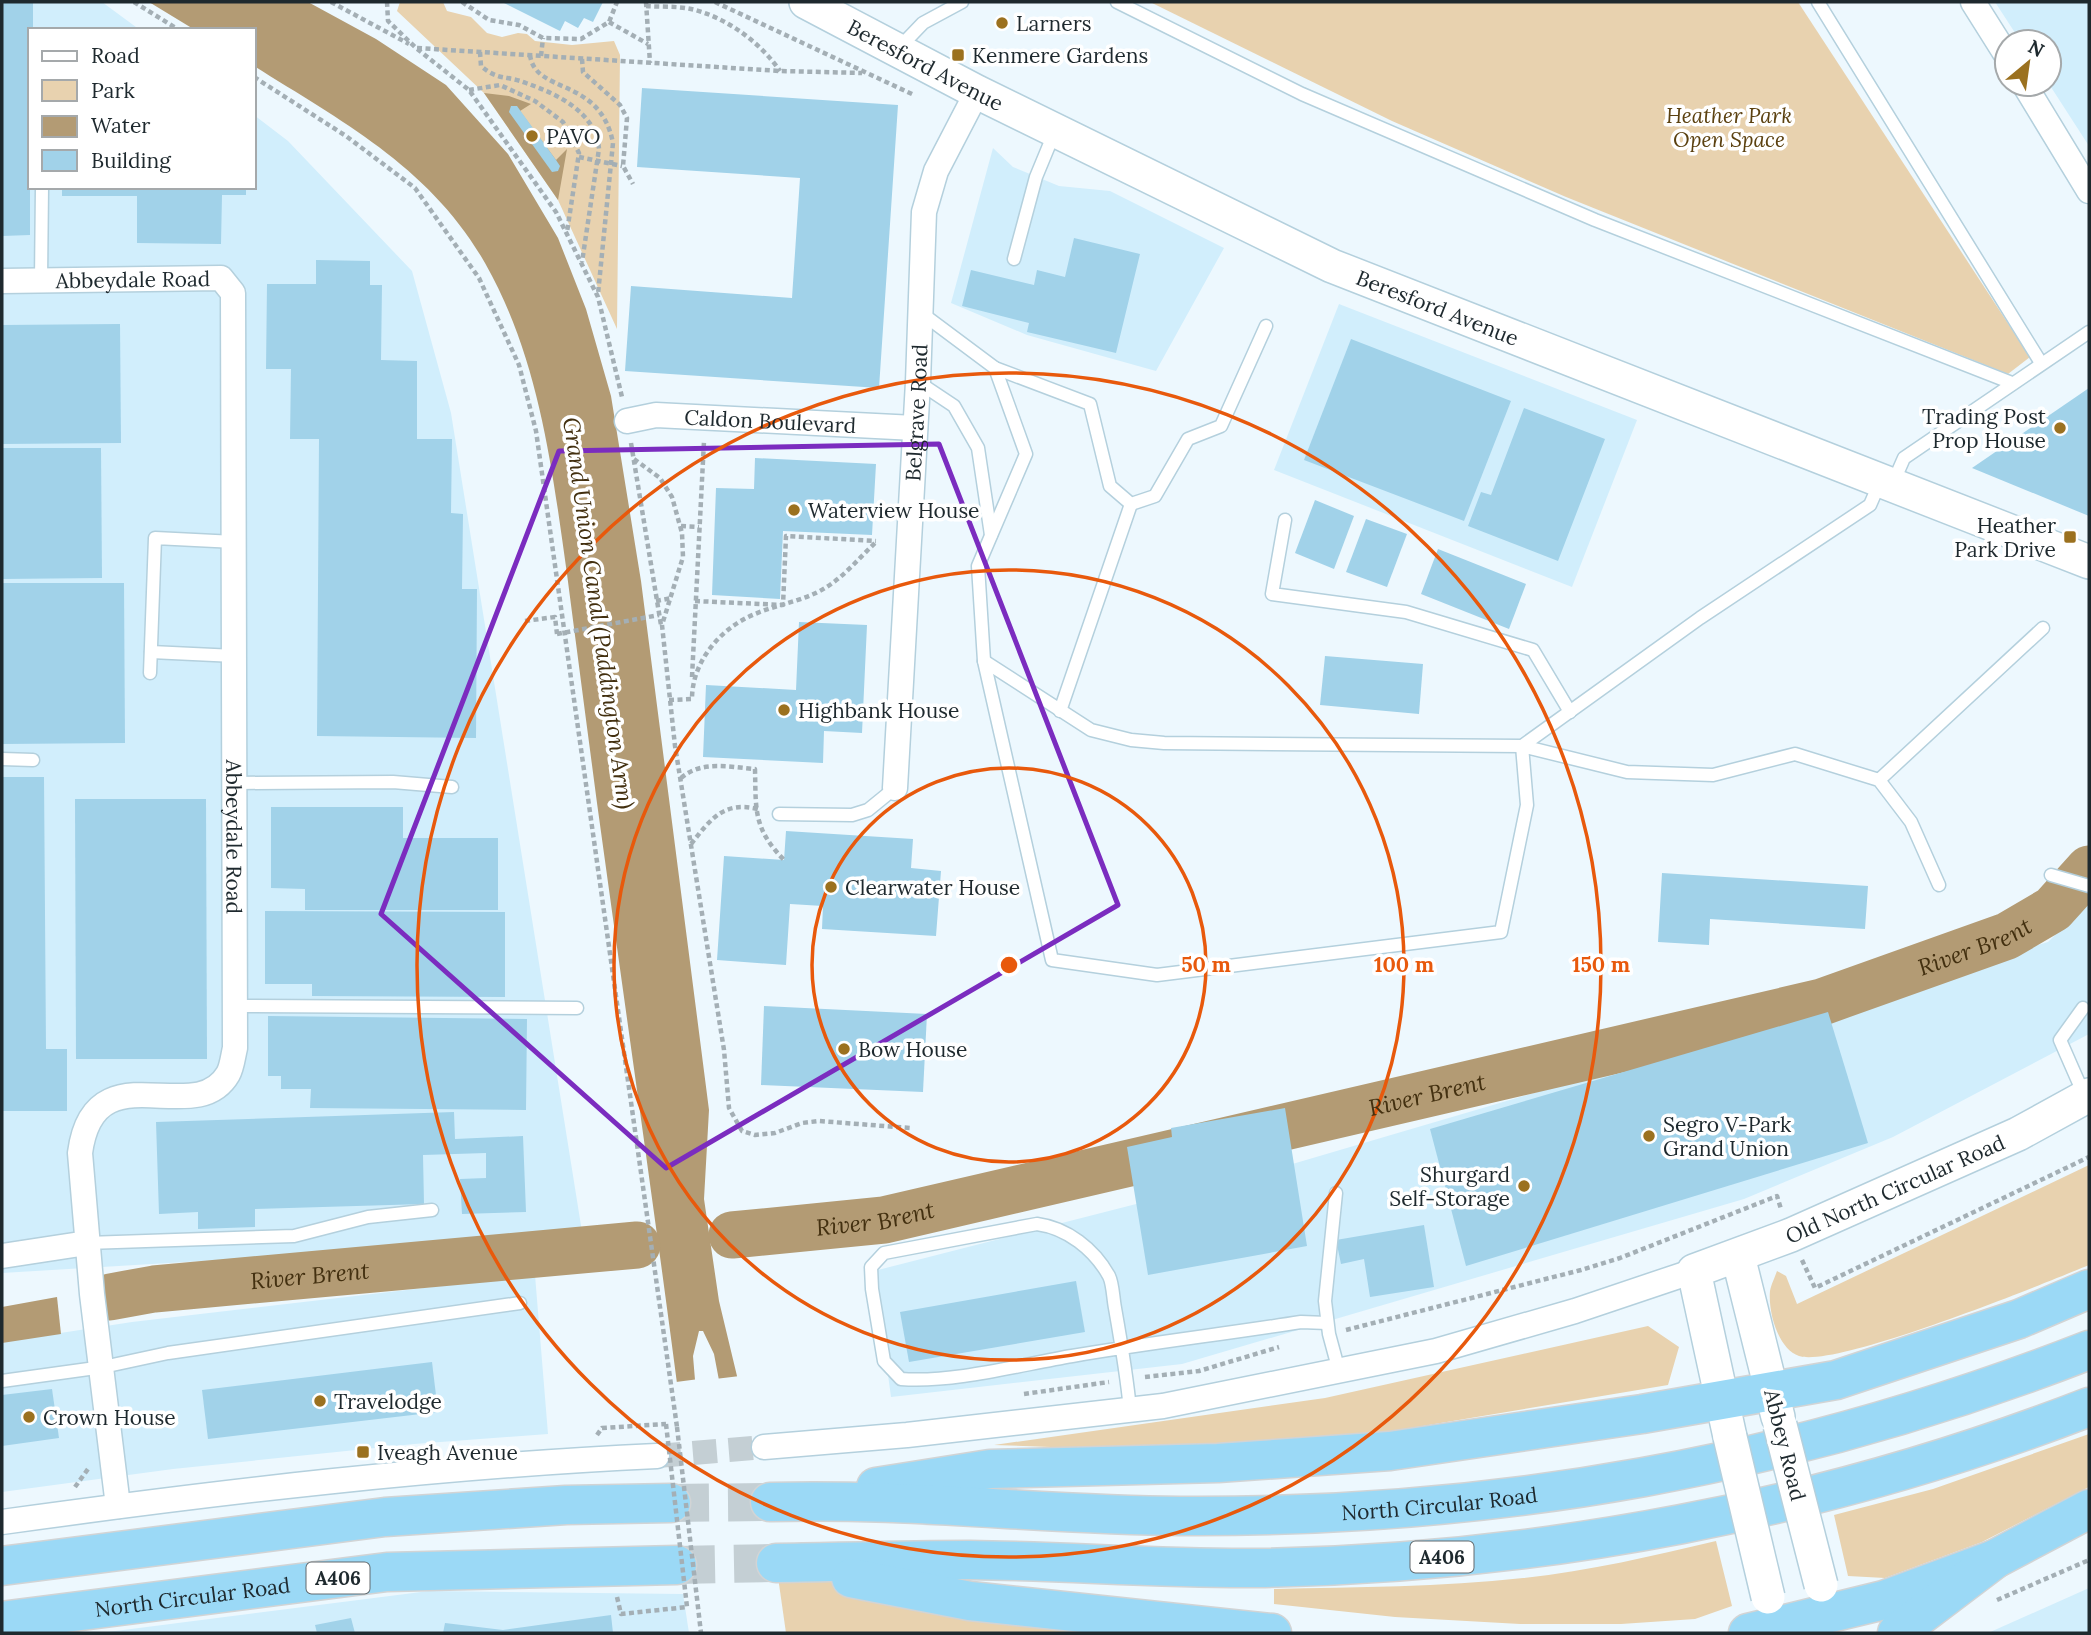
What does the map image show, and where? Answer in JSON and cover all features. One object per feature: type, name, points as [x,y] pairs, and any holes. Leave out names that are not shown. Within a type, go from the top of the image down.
[{"type":"highway","points":[[1721,1400],[1775,1408],[1836,1380],[2019,1319],[2089,1289]]},
{"type":"highway","name":"North Circular Road","points":[[1721,1400],[1390,1451],[1218,1464],[990,1469],[777,1502],[1178,1516],[1321,1514],[1560,1493],[1703,1467],[1813,1442],[1968,1394],[2089,1350]]},
{"type":"highway","name":"A406","points":[[1272,1633],[970,1601],[776,1563],[970,1560],[1258,1568],[1407,1560],[1573,1544],[1705,1520],[1827,1492],[1964,1452],[2089,1407]]},
{"type":"highway","points":[[2,1566],[385,1517],[566,1505],[671,1503]]},
{"type":"highway","points":[[1767,1623],[1884,1600],[1994,1559],[2089,1509]]},
{"type":"highway","points":[[1897,1633],[1994,1559]]},
{"type":"highway","name":"North Circular Road","points":[[2,1621],[387,1572],[677,1565]]},
{"type":"street","name":"Beresford Avenue","points":[[807,2],[977,92],[1332,266],[2089,562]]},
{"type":"street","points":[[1973,2],[1993,34]]},
{"type":"street","name":"Belgrave Road","points":[[895,788],[918,383],[924,212],[928,191],[977,92]]},
{"type":"street","points":[[2033,98],[2089,191]]},
{"type":"street","name":"Abbeydale Road","points":[[2,281],[221,278],[233,293],[235,1048],[229,1073],[219,1086],[204,1094],[121,1097],[104,1104],[92,1114],[83,1132],[80,1153],[87,1243],[118,1506]]},
{"type":"street","name":"Caldon Boulevard","points":[[627,421],[656,415],[915,428]]},
{"type":"street","name":"Old North Circular Road","points":[[1694,1271],[1738,1256],[2018,1134],[2087,1096]]},
{"type":"street","points":[[2,1256],[87,1243]]},
{"type":"street","name":"Abbey Road","points":[[1738,1256],[1828,1611]]},
{"type":"street","points":[[764,1447],[907,1435],[1163,1406],[1436,1351],[1584,1308],[1694,1271],[1767,1623]]},
{"type":"street","points":[[2,1522],[317,1482],[565,1460],[657,1456]]},
{"type":"lane","points":[[897,50],[922,23],[962,2]]},
{"type":"lane","points":[[1118,2],[1302,94],[1569,209],[2012,383]]},
{"type":"lane","points":[[1823,4],[2040,363]]},
{"type":"lane","points":[[1014,259],[1036,177],[1055,130]]},
{"type":"lane","points":[[41,280],[42,189]]},
{"type":"lane","points":[[919,311],[995,368],[1090,404],[1110,486],[1131,503]]},
{"type":"lane","points":[[1131,503],[1156,496],[1188,439],[1221,426],[1266,326]]},
{"type":"lane","points":[[1522,746],[1700,618],[1870,505],[1904,458],[2089,332]]},
{"type":"lane","points":[[995,368],[1026,454],[978,566],[984,661],[1052,960],[1157,975],[1501,932],[1527,804],[1522,746]]},
{"type":"lane","points":[[918,383],[954,406],[978,448],[991,536]]},
{"type":"lane","points":[[1060,711],[1131,503]]},
{"type":"lane","points":[[1284,520],[1272,594],[1406,612],[1533,650],[1570,712]]},
{"type":"lane","points":[[150,673],[155,538],[235,542]]},
{"type":"lane","points":[[1878,779],[2043,628]]},
{"type":"lane","points":[[150,652],[235,656]]},
{"type":"lane","points":[[984,661],[1091,730],[1131,740],[1164,743],[1522,746],[1627,772],[1713,775],[1795,754],[1878,779],[1911,822],[1939,885]]},
{"type":"lane","points":[[2,759],[33,760]]},
{"type":"lane","points":[[235,783],[393,782],[452,787]]},
{"type":"lane","points":[[779,814],[852,815],[868,810],[895,788]]},
{"type":"lane","points":[[2051,875],[2089,886]]},
{"type":"lane","points":[[236,1006],[577,1008]]},
{"type":"lane","points":[[2083,1008],[2060,1040],[2087,1096]]},
{"type":"lane","points":[[1336,1193],[1325,1301],[1327,1323],[1339,1371]]},
{"type":"lane","points":[[87,1243],[293,1236],[368,1217],[432,1210]]},
{"type":"lane","points":[[1130,1410],[1122,1351],[1110,1277],[1085,1247],[1057,1227],[1037,1224],[884,1253],[871,1267],[884,1361],[901,1379],[916,1380],[1122,1351],[1301,1322],[1327,1323]]},
{"type":"lane","points":[[2,1381],[103,1367],[169,1353],[520,1303]]},
{"type":"path","points":[[134,2],[176,28]]},
{"type":"path","points":[[331,2],[416,48],[780,71],[866,73]]},
{"type":"path","points":[[387,2],[388,21],[416,48],[469,90],[556,212],[598,297],[627,421],[662,625],[669,700],[724,1050],[729,1108],[742,1131],[755,1135],[775,1133],[802,1122],[819,1121],[910,1128]]},
{"type":"path","points":[[462,2],[489,20],[519,25],[543,38],[581,39],[609,22],[617,2]]},
{"type":"path","points":[[715,2],[923,99]]},
{"type":"path","points":[[650,63],[646,4],[691,9],[736,29],[767,53],[780,71]]},
{"type":"path","points":[[609,22],[649,44]]},
{"type":"path","points":[[541,56],[543,38]]},
{"type":"path","points":[[480,52],[481,66],[494,78],[523,81],[577,110],[589,121],[598,136],[597,162],[582,264]]},
{"type":"path","points":[[530,55],[532,68],[537,75],[583,94],[602,111],[613,143],[598,297]]},
{"type":"path","points":[[582,59],[583,72],[620,105],[627,118],[623,166],[633,184]]},
{"type":"path","points":[[256,78],[346,136],[415,188],[479,278],[519,365],[538,445],[671,1383],[701,1633]]},
{"type":"path","points":[[469,90],[500,85],[535,101],[563,122],[579,158],[566,233]]},
{"type":"path","points":[[579,158],[623,166]]},
{"type":"path","points":[[669,700],[692,699],[706,418]]},
{"type":"path","points":[[634,459],[660,478],[672,497],[681,526],[682,557],[662,625]]},
{"type":"path","points":[[681,526],[699,527]]},
{"type":"path","points":[[692,681],[710,649],[730,627],[754,614],[783,605],[826,587],[877,541],[786,536],[783,605]]},
{"type":"path","points":[[525,621],[555,617],[557,634],[659,615],[656,600],[672,598]]},
{"type":"path","points":[[695,601],[783,605]]},
{"type":"path","points":[[680,779],[690,771],[706,765],[755,769],[756,808],[765,841],[783,860]]},
{"type":"path","points":[[691,844],[712,817],[741,805],[779,814]]},
{"type":"path","points":[[1802,1261],[1815,1288],[2089,1157]]},
{"type":"path","points":[[602,1429],[666,1424],[687,1607],[621,1614]]},
{"type":"path","points":[[1986,1605],[2089,1560]]},
{"type":"highlighted area","points":[[939,444],[1118,905],[666,1168],[381,914],[559,451]]},
{"type":"shaded area","points":[[2,2],[102,2],[137,28],[28,28],[28,189],[256,189],[256,117],[288,141],[412,271],[451,413],[583,1238],[2,1273]]},
{"type":"shaded area","points":[[1995,2],[2089,2],[2089,146],[2058,98],[2063,98],[2063,28],[2012,28]]},
{"type":"shaded area","points":[[993,148],[1013,167],[1059,186],[1110,191],[1224,248],[1156,371],[1027,335],[951,303]]},
{"type":"shaded area","points":[[1339,304],[1637,420],[1572,587],[1274,470]]},
{"type":"shaded area","points":[[2089,902],[2089,1034],[1893,1137],[1744,1199],[1182,1364],[891,1397],[874,1271],[1289,1165],[2048,942]]},
{"type":"shaded area","points":[[535,1275],[548,1434],[414,1444],[173,1469],[2,1492],[2,1342],[132,1322]]},
{"type":"shaded area","points":[[2089,1588],[2089,1633],[1988,1633]]},
{"type":"shaded area","points":[[429,1591],[683,1594],[689,1633],[100,1633]]},
{"type":"green space","points":[[400,2],[443,2],[447,11],[471,17],[487,33],[502,37],[527,34],[535,41],[572,45],[614,41],[620,55],[617,329],[558,200],[484,93],[397,11]]},
{"type":"green space","name":"Heather Park Open Space","points":[[1150,2],[1798,2],[2030,357],[2008,374],[1566,197],[1392,121]]},
{"type":"green space","points":[[2089,1165],[2089,1265],[1941,1322],[1854,1350],[1820,1356],[1799,1356],[1785,1346],[1780,1338],[1770,1300],[1777,1271],[1786,1276],[1797,1304]]},
{"type":"green space","points":[[1648,1326],[1679,1347],[1668,1385],[1327,1442],[1162,1451],[994,1445],[1325,1398]]},
{"type":"green space","points":[[2089,1434],[2089,1487],[1982,1542],[1885,1578],[1848,1576],[1834,1515],[1933,1489]]},
{"type":"green space","points":[[1716,1541],[1732,1606],[1695,1619],[1621,1624],[1520,1624],[1395,1617],[1274,1604],[1274,1589],[1430,1585],[1523,1578],[1596,1567]]},
{"type":"green space","points":[[776,1563],[1272,1633],[786,1633]]},
{"type":"water","name":"Grand Union Canal (Paddington Arm)","points":[[149,2],[308,2],[376,39],[446,85],[508,154],[558,238],[586,309],[611,396],[641,581],[709,1110],[704,1199],[719,1301],[737,1376],[767,1633],[714,1354],[703,1331],[699,1331],[693,1356],[695,1380],[726,1633],[708,1633],[669,1322],[561,534],[541,414],[518,337],[485,263],[439,200],[412,174],[352,128],[256,67],[256,28],[192,28]]},
{"type":"water","points":[[484,93],[509,96],[531,104],[520,111],[556,160],[567,149],[558,200]]},
{"type":"water","points":[[57,1297],[61,1334],[2,1343],[2,1307]]},
{"type":"pier","points":[[740,1376],[771,1633],[744,1633],[715,1379]]},
{"type":"pier","points":[[699,1379],[729,1633],[705,1633],[676,1382]]},
{"type":"building","points":[[2,2],[33,2],[33,28],[28,28],[30,235],[2,236]]},
{"type":"building","points":[[502,2],[603,2],[593,22],[584,18],[578,28],[565,21],[560,31]]},
{"type":"building","points":[[642,88],[898,105],[879,388],[625,371],[631,286],[792,298],[800,178],[637,167]]},
{"type":"building","name":"PAVO","points":[[511,106],[517,106],[560,166],[558,171],[552,172],[509,112]]},
{"type":"building","points":[[62,189],[246,189],[246,195],[222,195],[221,244],[137,243],[137,196],[62,196]]},
{"type":"building","points":[[1074,238],[1140,254],[1116,353],[1027,332],[1029,323],[962,306],[971,270],[1034,285],[1037,270],[1065,277]]},
{"type":"building","points":[[316,260],[370,261],[370,285],[382,285],[381,360],[417,361],[417,439],[452,439],[451,513],[463,514],[462,589],[477,589],[476,738],[317,736],[319,439],[290,439],[291,369],[266,369],[267,284],[316,284]]},
{"type":"building","points":[[120,324],[121,443],[2,444],[2,325]]},
{"type":"building","points":[[1351,339],[1511,401],[1464,521],[1304,460]]},
{"type":"building","name":"Trading Post Prop House","points":[[2089,388],[2089,516],[1972,468]]},
{"type":"building","points":[[1524,408],[1605,439],[1558,561],[1468,526],[1481,492],[1491,495]]},
{"type":"building","points":[[2,448],[101,448],[102,578],[2,579]]},
{"type":"building","name":"Waterview House","points":[[755,458],[876,464],[872,535],[783,531],[780,599],[712,595],[716,488],[754,489]]},
{"type":"building","points":[[1315,500],[1354,516],[1334,569],[1295,553]]},
{"type":"building","points":[[1366,519],[1407,534],[1387,587],[1346,572]]},
{"type":"building","points":[[1438,549],[1526,584],[1509,629],[1421,594]]},
{"type":"building","points":[[2,583],[124,583],[125,743],[2,744]]},
{"type":"building","name":"Highbank House","points":[[799,622],[867,625],[862,733],[824,731],[823,763],[703,757],[706,685],[796,690]]},
{"type":"building","points":[[1325,656],[1423,664],[1419,714],[1320,705]]},
{"type":"building","points":[[2,777],[44,777],[46,1049],[67,1049],[67,1111],[2,1111]]},
{"type":"building","points":[[75,799],[206,799],[207,1059],[76,1059]]},
{"type":"building","points":[[271,807],[403,807],[403,838],[498,838],[498,910],[305,910],[305,889],[271,888]]},
{"type":"building","name":"Clearwater House","points":[[786,831],[913,839],[911,868],[941,871],[936,936],[822,929],[823,906],[790,904],[786,965],[717,960],[724,856],[784,860]]},
{"type":"building","points":[[1662,873],[1868,886],[1865,929],[1710,919],[1709,945],[1658,942]]},
{"type":"building","points":[[265,911],[505,912],[505,997],[312,996],[312,984],[265,984]]},
{"type":"building","name":"Bow House","points":[[764,1006],[927,1014],[923,1092],[761,1085]]},
{"type":"building","name":"Segro V-Park Grand Union","points":[[1828,1012],[1868,1143],[1466,1266],[1430,1129]]},
{"type":"building","points":[[268,1016],[527,1019],[526,1110],[310,1108],[311,1089],[281,1089],[281,1076],[268,1076]]},
{"type":"building","points":[[1285,1108],[1307,1246],[1148,1275],[1127,1147],[1172,1137],[1171,1128]]},
{"type":"building","points":[[454,1112],[455,1139],[523,1136],[526,1212],[462,1214],[460,1179],[486,1178],[486,1153],[423,1155],[424,1204],[255,1209],[255,1227],[198,1229],[198,1212],[159,1214],[156,1122]]},
{"type":"building","points":[[1424,1225],[1434,1287],[1370,1297],[1364,1259],[1341,1264],[1336,1240]]},
{"type":"building","points":[[1076,1281],[1085,1332],[909,1362],[900,1312]]},
{"type":"building","name":"Travelodge","points":[[432,1362],[438,1412],[208,1439],[202,1390]]},
{"type":"building","name":"Crown House","points":[[52,1389],[59,1438],[2,1446],[2,1395]]},
{"type":"building","points":[[611,1615],[613,1633],[443,1633],[445,1623],[503,1630]]},
{"type":"building","points":[[351,1618],[355,1633],[317,1633],[315,1625]]},
{"type":"waterway","name":"River Brent","points":[[732,1235],[884,1220],[1822,1002],[2007,936],[2053,909],[2089,869]]},
{"type":"waterway","name":"River Brent","points":[[110,1297],[154,1289],[637,1245]]},
{"type":"tunnel","points":[[657,1456],[764,1447]]},
{"type":"tunnel","points":[[671,1503],[770,1502]]},
{"type":"tunnel","points":[[677,1565],[776,1563]]},
{"type":"place","name":"Larners","points":[[1002,23]]},
{"type":"place","name":"Kenmere Gardens","points":[[958,55]]},
{"type":"place","name":"PAVO","points":[[532,136]]},
{"type":"place","name":"Trading Post Prop House","points":[[2060,428]]},
{"type":"place","name":"Waterview House","points":[[794,510]]},
{"type":"place","name":"Heather Park Drive","points":[[2070,537]]},
{"type":"place","name":"Highbank House","points":[[784,710]]},
{"type":"place","name":"Clearwater House","points":[[831,887]]},
{"type":"place","name":"Bow House","points":[[844,1049]]},
{"type":"place","name":"Segro V-Park Grand Union","points":[[1649,1136]]},
{"type":"place","name":"Shurgard Self-Storage","points":[[1524,1186]]},
{"type":"place","name":"Travelodge","points":[[320,1401]]},
{"type":"place","name":"Crown House","points":[[29,1417]]},
{"type":"place","name":"Iveagh Avenue","points":[[363,1452]]}]
